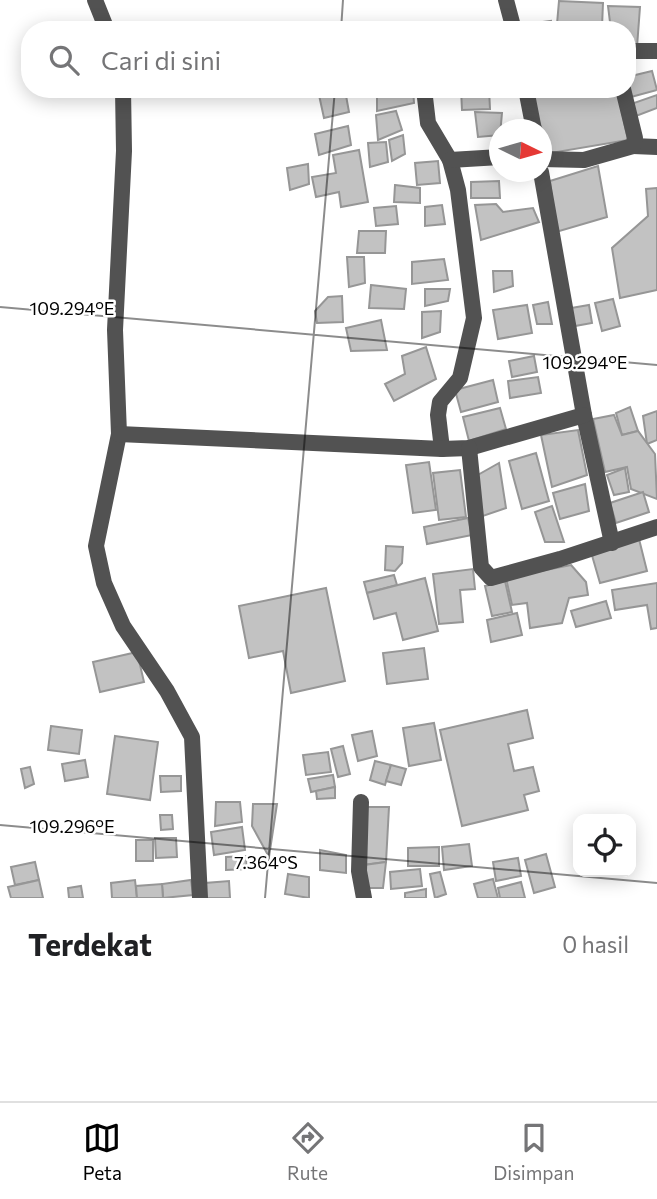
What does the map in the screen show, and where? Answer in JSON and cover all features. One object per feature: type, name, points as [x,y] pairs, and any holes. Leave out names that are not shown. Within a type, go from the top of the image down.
[{"type":"street","points":[[95,0],[103,21]]},
{"type":"street","points":[[506,0],[512,21]]},
{"type":"street","points":[[636,51],[657,51]]},
{"type":"street","points":[[123,98],[124,151],[115,330],[119,434],[96,546],[104,583],[123,626],[167,691],[192,737],[200,898]]},
{"type":"street","points":[[425,98],[428,122],[450,160],[458,190],[474,318],[460,378],[440,402],[438,415],[442,449]]},
{"type":"street","points":[[528,98],[532,119]]},
{"type":"street","points":[[625,98],[635,138],[633,146]]},
{"type":"street","points":[[552,159],[584,160],[633,146],[657,147]]},
{"type":"street","points":[[450,160],[489,158]]},
{"type":"street","points":[[543,182],[584,415],[612,543]]},
{"type":"street","points":[[119,434],[469,448],[584,415]]},
{"type":"street","points":[[469,448],[481,567],[484,574],[491,578],[657,527]]},
{"type":"street","points":[[360,802],[359,871],[364,898]]},
{"type":"building","points":[[559,1],[603,3],[602,21],[557,21]]},
{"type":"building","points":[[608,6],[640,7],[637,47],[636,21],[610,21]]},
{"type":"building","points":[[652,71],[657,90],[636,96],[636,75]]},
{"type":"building","points":[[657,95],[657,108],[636,116],[631,104]]},
{"type":"building","points":[[320,98],[346,98],[349,112],[324,118]]},
{"type":"building","points":[[377,98],[414,98],[414,103],[377,111]]},
{"type":"building","points":[[461,98],[489,98],[490,109],[462,110]]},
{"type":"building","points":[[533,98],[619,98],[628,140],[552,153],[552,119],[538,119]]},
{"type":"building","points":[[396,111],[402,130],[378,140],[376,115]]},
{"type":"building","points":[[475,112],[502,113],[501,119],[489,119],[489,136],[478,137]]},
{"type":"building","points":[[348,126],[351,145],[319,155],[315,134]]},
{"type":"building","points":[[403,135],[405,154],[392,161],[389,140]]},
{"type":"building","points":[[386,142],[388,162],[370,167],[368,143]]},
{"type":"building","points":[[359,150],[368,202],[341,207],[339,192],[316,197],[312,177],[336,173],[333,155]]},
{"type":"building","points":[[438,161],[440,183],[417,185],[415,163]]},
{"type":"building","points":[[308,164],[309,184],[290,190],[287,168]]},
{"type":"building","points":[[598,166],[607,217],[556,232],[552,180]]},
{"type":"building","points":[[471,182],[499,182],[500,198],[471,198]]},
{"type":"building","points":[[395,185],[420,188],[420,203],[394,202]]},
{"type":"building","points":[[657,188],[657,290],[620,298],[612,248],[648,216],[646,189]]},
{"type":"building","points":[[496,204],[503,212],[533,208],[539,222],[481,240],[475,205]]},
{"type":"building","points":[[442,205],[445,224],[425,226],[425,207]]},
{"type":"building","points":[[396,206],[398,224],[376,226],[374,208]]},
{"type":"building","points":[[359,231],[386,231],[385,253],[357,253]]},
{"type":"building","points":[[347,257],[364,257],[365,283],[349,287]]},
{"type":"building","points":[[444,259],[448,280],[412,284],[412,262]]},
{"type":"building","points":[[493,271],[512,271],[513,286],[494,292]]},
{"type":"building","points":[[371,285],[406,289],[404,309],[369,308]]},
{"type":"building","points":[[425,289],[450,289],[448,301],[425,306]]},
{"type":"building","points":[[342,296],[343,322],[317,323],[315,311],[328,297]]},
{"type":"building","points":[[613,299],[620,326],[602,331],[595,303]]},
{"type":"building","points":[[548,302],[552,324],[537,324],[533,305]]},
{"type":"building","points":[[527,305],[532,333],[498,339],[493,310]]},
{"type":"building","points":[[589,305],[592,323],[575,326],[571,308]]},
{"type":"building","points":[[441,311],[440,332],[422,338],[422,312]]},
{"type":"building","points":[[381,320],[387,350],[351,351],[346,328]]},
{"type":"building","points":[[426,347],[436,379],[394,401],[385,384],[405,374],[402,356]]},
{"type":"building","points":[[534,356],[537,372],[512,377],[509,361]]},
{"type":"building","points":[[538,377],[541,393],[510,398],[508,381]]},
{"type":"building","points":[[493,380],[498,402],[461,412],[455,390]]},
{"type":"building","points":[[630,407],[638,431],[622,435],[616,413]]},
{"type":"building","points":[[500,408],[506,429],[469,441],[463,417]]},
{"type":"building","points":[[657,411],[657,440],[647,444],[643,416]]},
{"type":"building","points":[[614,415],[622,435],[638,431],[655,454],[657,499],[631,489],[627,467],[605,472],[593,419]]},
{"type":"building","points":[[578,430],[587,475],[552,487],[541,435]]},
{"type":"building","points":[[536,453],[549,501],[522,509],[509,461]]},
{"type":"building","points":[[429,462],[436,510],[413,513],[406,465]]},
{"type":"building","points":[[499,463],[506,508],[480,517],[476,476]]},
{"type":"building","points":[[625,468],[629,492],[614,495],[607,475]]},
{"type":"building","points":[[460,470],[466,517],[439,520],[433,473]]},
{"type":"building","points":[[585,484],[589,511],[560,519],[553,493]]},
{"type":"building","points":[[643,492],[649,512],[616,523],[610,503]]},
{"type":"building","points":[[552,506],[564,542],[545,542],[535,512]]},
{"type":"building","points":[[468,518],[472,535],[427,544],[424,527]]},
{"type":"building","points":[[639,539],[647,571],[600,583],[591,552]]},
{"type":"building","points":[[386,546],[403,547],[402,563],[395,571],[385,570]]},
{"type":"building","points":[[571,565],[586,582],[588,595],[569,598],[562,623],[530,628],[527,603],[512,605],[506,578]]},
{"type":"building","points":[[473,569],[475,589],[460,590],[463,622],[439,624],[433,574]]},
{"type":"building","points":[[394,575],[397,585],[367,593],[364,582]]},
{"type":"building","points":[[425,578],[438,631],[403,640],[396,613],[374,619],[367,593]]},
{"type":"building","points":[[505,581],[512,612],[492,616],[485,586]]},
{"type":"building","points":[[657,583],[657,628],[651,629],[647,605],[615,610],[612,590]]},
{"type":"building","points":[[326,588],[345,681],[291,693],[283,651],[249,658],[239,606]]},
{"type":"building","points":[[606,601],[611,618],[576,627],[571,611]]},
{"type":"building","points":[[517,613],[522,635],[491,642],[487,620]]},
{"type":"building","points":[[424,648],[428,679],[387,684],[383,653]]},
{"type":"building","points":[[137,652],[144,682],[100,692],[93,662]]},
{"type":"building","points":[[527,710],[533,738],[508,744],[514,771],[533,767],[539,791],[524,795],[528,810],[462,826],[440,730]]},
{"type":"building","points":[[434,723],[441,760],[409,766],[403,728]]},
{"type":"building","points":[[51,726],[82,730],[79,754],[48,750]]},
{"type":"building","points":[[372,731],[377,756],[358,761],[352,735]]},
{"type":"building","points":[[115,736],[158,742],[150,800],[107,794]]},
{"type":"building","points":[[343,746],[350,774],[338,777],[331,749]]},
{"type":"building","points":[[328,752],[331,772],[306,775],[303,755]]},
{"type":"building","points":[[85,760],[88,777],[65,781],[62,764]]},
{"type":"building","points":[[375,761],[391,765],[385,785],[370,780]]},
{"type":"building","points":[[391,765],[406,769],[401,785],[386,781]]},
{"type":"building","points":[[30,767],[34,784],[25,788],[21,769]]},
{"type":"building","points":[[333,775],[335,787],[311,792],[308,779]]},
{"type":"building","points":[[160,776],[181,776],[181,791],[161,792]]},
{"type":"building","points":[[335,787],[335,798],[317,799],[316,791]]},
{"type":"building","points":[[216,802],[240,802],[242,822],[215,826]]},
{"type":"building","points":[[253,804],[277,804],[269,857],[252,826]]},
{"type":"building","points":[[367,807],[389,807],[386,862],[364,865]]},
{"type":"building","points":[[160,815],[172,815],[173,829],[161,830]]},
{"type":"building","points":[[242,827],[245,850],[214,855],[211,832]]},
{"type":"building","points":[[155,838],[176,838],[177,857],[156,858]]},
{"type":"building","points":[[136,840],[153,840],[153,861],[136,861]]},
{"type":"building","points":[[469,844],[472,866],[444,870],[442,847]]},
{"type":"building","points":[[439,847],[439,866],[408,866],[408,848]]},
{"type":"building","points":[[320,850],[346,855],[346,873],[320,870]]},
{"type":"building","points":[[546,854],[555,887],[534,893],[525,860]]},
{"type":"building","points":[[246,856],[247,869],[226,870],[226,857]]},
{"type":"building","points":[[518,858],[521,876],[496,881],[493,862]]},
{"type":"building","points":[[35,862],[39,880],[15,885],[11,867]]},
{"type":"building","points":[[386,862],[383,888],[362,888],[364,865]]},
{"type":"building","points":[[420,869],[422,886],[391,889],[390,872]]},
{"type":"building","points":[[440,872],[446,894],[435,898],[430,874]]},
{"type":"building","points":[[288,874],[309,877],[309,898],[285,894]]},
{"type":"building","points":[[493,879],[498,898],[478,898],[474,884]]},
{"type":"building","points":[[39,880],[43,898],[11,898],[8,887]]},
{"type":"building","points":[[135,880],[137,898],[112,898],[111,883]]},
{"type":"building","points":[[191,880],[193,895],[163,898],[162,884]]},
{"type":"building","points":[[229,881],[230,898],[205,898],[205,883]]},
{"type":"building","points":[[521,882],[525,898],[500,898],[498,888]]},
{"type":"building","points":[[162,884],[163,898],[137,898],[136,886]]},
{"type":"building","points":[[81,886],[83,898],[69,898],[68,888]]},
{"type":"building","points":[[426,889],[426,898],[405,898],[405,893]]}]
